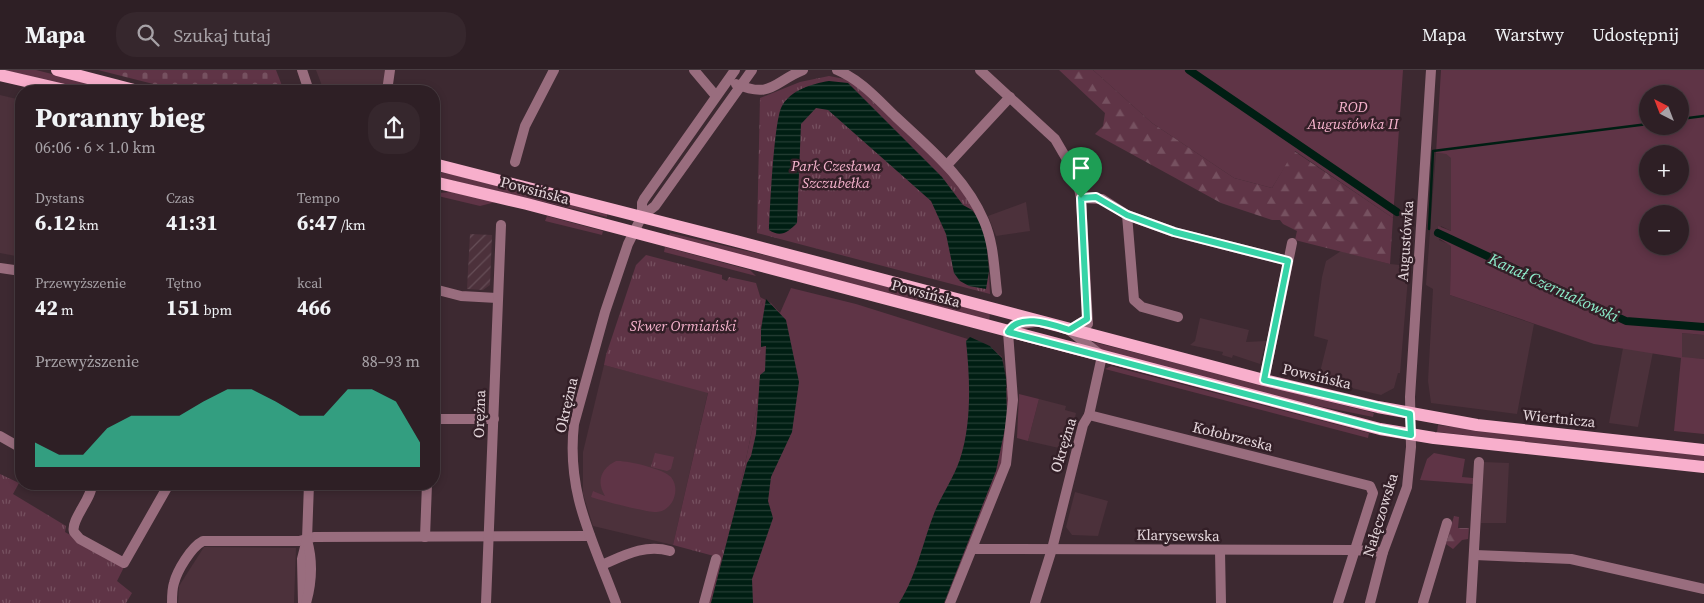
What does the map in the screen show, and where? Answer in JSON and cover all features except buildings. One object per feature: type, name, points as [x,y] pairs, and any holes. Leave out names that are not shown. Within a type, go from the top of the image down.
[{"type":"main road","points":[[57,70],[115,85]]},
{"type":"main road","points":[[0,75],[43,85]]},
{"type":"main road","name":"Powsińska","points":[[440,166],[642,216],[1038,322],[1264,380],[1410,414]]},
{"type":"main road","name":"Powsińska","points":[[440,184],[633,232],[1380,429],[1411,435]]},
{"type":"main road","name":"Wiertnicza","points":[[1410,414],[1517,430],[1704,450]]},
{"type":"main road","points":[[1411,435],[1704,467]]},
{"type":"street","points":[[297,70],[301,85]]},
{"type":"street","points":[[302,70],[307,85]]},
{"type":"street","points":[[388,85],[390,70]]},
{"type":"street","points":[[514,162],[525,126],[554,70]]},
{"type":"street","points":[[694,70],[716,96]]},
{"type":"street","name":"Okrężna","points":[[642,216],[642,203],[644,199],[735,70]]},
{"type":"street","name":"Okrężna","points":[[616,603],[578,504],[573,471],[572,442],[574,424],[605,312],[633,232],[642,216],[655,206],[752,70]]},
{"type":"street","points":[[728,81],[740,86],[765,91],[803,70]]},
{"type":"street","points":[[837,70],[859,82],[947,165],[968,192],[984,221],[991,240],[997,292]]},
{"type":"street","points":[[980,70],[1055,139],[1076,175],[1081,198],[1087,319],[1090,335]]},
{"type":"street","name":"Augustówka","points":[[1411,435],[1410,414],[1431,70]]},
{"type":"street","points":[[947,165],[1010,97]]},
{"type":"street","points":[[1081,198],[1102,199],[1127,215],[1174,232],[1288,261]]},
{"type":"street","points":[[1127,215],[1134,300],[1142,308],[1178,317]]},
{"type":"street","name":"Orężna","points":[[486,603],[501,225]]},
{"type":"street","points":[[1264,380],[1292,243]]},
{"type":"street","points":[[0,268],[15,270]]},
{"type":"street","points":[[440,291],[461,296],[497,298]]},
{"type":"street","points":[[1087,319],[1069,330],[1102,356]]},
{"type":"street","points":[[950,603],[1006,464],[1009,450],[1013,400],[1008,332],[1019,323],[1038,322]]},
{"type":"street","name":"Okrężna","points":[[1035,603],[1052,549],[1083,425],[1089,415],[1102,356]]},
{"type":"street","name":"Kołobrzeska","points":[[1089,415],[1370,486]]},
{"type":"street","points":[[440,419],[494,419]]},
{"type":"street","name":"Nałęczowska","points":[[1370,603],[1383,552],[1407,487],[1411,435]]},
{"type":"street","points":[[0,436],[15,445]]},
{"type":"street","points":[[1471,603],[1479,462]]},
{"type":"street","name":"Nałęczowska","points":[[1338,603],[1373,493],[1370,486]]},
{"type":"street","points":[[92,490],[74,524],[74,532],[80,539],[124,563],[166,490]]},
{"type":"street","points":[[305,603],[302,557],[307,539],[309,490]]},
{"type":"street","points":[[426,537],[427,490]]},
{"type":"street","points":[[1423,603],[1447,523]]},
{"type":"street","points":[[172,603],[174,581],[200,542],[208,540],[299,541],[314,537],[590,536]]},
{"type":"street","points":[[602,564],[640,549],[658,548],[670,552]]},
{"type":"street","name":"Klarysewska","points":[[972,549],[1354,550],[1383,552]]},
{"type":"street","points":[[1220,551],[1221,603]]},
{"type":"street","points":[[1475,556],[1571,559],[1704,589]]},
{"type":"street","points":[[704,603],[716,559]]},
{"type":"shaded area","points":[[316,70],[386,70],[384,85],[322,85]]},
{"type":"shaded area","points":[[829,81],[848,83],[942,177],[963,205],[972,210],[978,218],[986,240],[989,271],[986,289],[969,286],[960,281],[954,273],[946,234],[931,201],[828,110],[816,108],[801,124],[797,223],[791,229],[781,234],[769,230],[775,145],[779,114],[782,106],[796,92],[815,84]]},
{"type":"shaded area","points":[[0,95],[15,99],[15,256],[0,253]]},
{"type":"shaded area","points":[[1436,153],[1446,154],[1451,157],[1451,231],[1441,226],[1439,240],[1451,245],[1450,295],[1534,324],[1517,414],[1431,403],[1428,381],[1433,289],[1426,285]]},
{"type":"shaded area","points":[[1026,202],[1030,231],[996,236],[988,216]]},
{"type":"shaded area","points":[[470,234],[492,235],[490,285],[483,290],[467,289]]},
{"type":"shaded area","points":[[1341,251],[1390,264],[1409,266],[1400,373],[1398,373],[1394,388],[1381,395],[1318,380],[1328,340],[1314,336],[1322,277],[1326,261]]},
{"type":"shaded area","points":[[766,299],[786,320],[799,382],[792,432],[771,477],[768,501],[773,518],[752,579],[753,603],[711,603],[756,434],[760,375],[765,371],[766,346],[761,347],[761,329]]},
{"type":"shaded area","points":[[1200,318],[1249,330],[1246,342],[1266,341],[1260,364],[1233,355],[1232,358],[1222,355],[1223,352],[1190,345],[1195,341]]},
{"type":"shaded area","points":[[1682,333],[1704,335],[1704,359],[1682,358]]},
{"type":"shaded area","points":[[970,337],[990,346],[1002,358],[1006,378],[1007,419],[996,471],[944,603],[899,603],[911,581],[935,511],[955,472],[964,445],[969,400],[966,341]]},
{"type":"shaded area","points":[[1623,348],[1653,352],[1638,427],[1609,423]]},
{"type":"shaded area","points":[[604,365],[708,392],[673,545],[593,526],[583,494],[583,452]]},
{"type":"shaded area","points":[[1039,399],[1066,406],[1065,410],[1076,413],[1068,450],[1028,441]]},
{"type":"shaded area","points":[[1483,462],[1509,463],[1506,523],[1481,523]]},
{"type":"shaded area","points":[[1075,492],[1108,501],[1098,536],[1072,535],[1066,527]]},
{"type":"shaded area","points":[[204,547],[296,548],[294,603],[178,603],[179,586]]},
{"type":"green space","points":[[4,70],[36,70],[96,85],[66,85]]},
{"type":"green space","points":[[98,70],[276,70],[282,85],[157,85]]},
{"type":"green space","points":[[1059,70],[1093,70],[1152,123],[1234,178],[1272,188],[1294,151],[1393,218],[1390,264],[1295,240],[1297,231],[1283,224],[1280,220],[1272,220],[1221,203],[1095,134],[1103,126],[1105,113]]},
{"type":"green space","name":"ROD Augustówka II","points":[[1093,70],[1403,70],[1393,218],[1295,151],[1272,188],[1234,178],[1152,123]]},
{"type":"green space","points":[[1441,70],[1704,70],[1704,335],[1682,333],[1682,357],[1704,359],[1704,434],[1674,431],[1681,358],[1594,344],[1450,295],[1451,246],[1437,237],[1438,226],[1451,231],[1451,158],[1446,154],[1436,153]]},
{"type":"green space","name":"Park Czesława Szczubełka","points":[[829,76],[850,80],[959,183],[975,210],[984,236],[990,294],[757,233],[760,98],[800,82]]},
{"type":"green space","points":[[440,172],[607,213],[607,217],[440,177]]},
{"type":"green space","points":[[452,192],[496,202],[480,206],[440,196],[440,193]]},
{"type":"green space","points":[[547,216],[603,231],[602,235],[545,221]]},
{"type":"green space","points":[[670,233],[786,260],[990,314],[989,321],[669,236]]},
{"type":"green space","points":[[665,247],[750,270],[756,276],[664,252]]},
{"type":"green space","name":"Skwer Ormiański","points":[[646,255],[722,275],[722,279],[727,281],[729,277],[756,283],[763,306],[763,378],[725,559],[673,545],[708,393],[604,365],[636,265]]},
{"type":"green space","points":[[791,288],[856,304],[990,346],[1002,357],[1006,388],[1009,388],[1006,453],[980,521],[944,603],[708,603],[720,557],[725,559],[763,378],[763,306],[760,297],[771,303],[780,313]]},
{"type":"green space","points":[[1089,341],[1374,413],[1373,417],[1294,401],[1098,349]]},
{"type":"green space","points":[[1111,366],[1369,433],[1368,438],[1105,369]]},
{"type":"green space","points":[[1019,394],[1039,399],[1028,441],[1017,438]]},
{"type":"green space","points":[[1438,425],[1704,456],[1704,461],[1437,432]]},
{"type":"green space","points":[[655,453],[674,457],[671,469],[667,471],[651,467]]},
{"type":"green space","points":[[1434,453],[1465,459],[1462,477],[1473,478],[1473,484],[1420,480],[1427,459]]},
{"type":"green space","points":[[616,461],[645,466],[661,471],[671,477],[674,482],[675,493],[671,504],[663,511],[652,512],[591,497],[593,491],[605,496],[601,486],[602,476],[607,467]]},
{"type":"green space","points":[[0,474],[15,481],[15,490],[13,494],[66,526],[65,532],[124,567],[117,581],[132,593],[126,603],[0,603]]},
{"type":"green space","points":[[1454,516],[1459,517],[1458,528],[1469,528],[1468,539],[1462,540],[1453,549],[1446,544]]},
{"type":"waterway","name":"Kanał Czerniakowski","points":[[1189,70],[1397,212]]},
{"type":"waterway","points":[[1689,118],[1704,116]]},
{"type":"waterway","points":[[1429,229],[1433,151],[1639,125]]},
{"type":"waterway","name":"Kanał Czerniakowski","points":[[1438,233],[1626,321],[1704,327]]},
{"type":"route","points":[[1096,197],[1102,199],[1127,215],[1174,232],[1288,261],[1264,380],[1410,414],[1411,435],[1380,429],[1008,332],[1014,325],[1024,322],[1038,322],[1069,330],[1087,319],[1081,198],[1096,197]]}]
